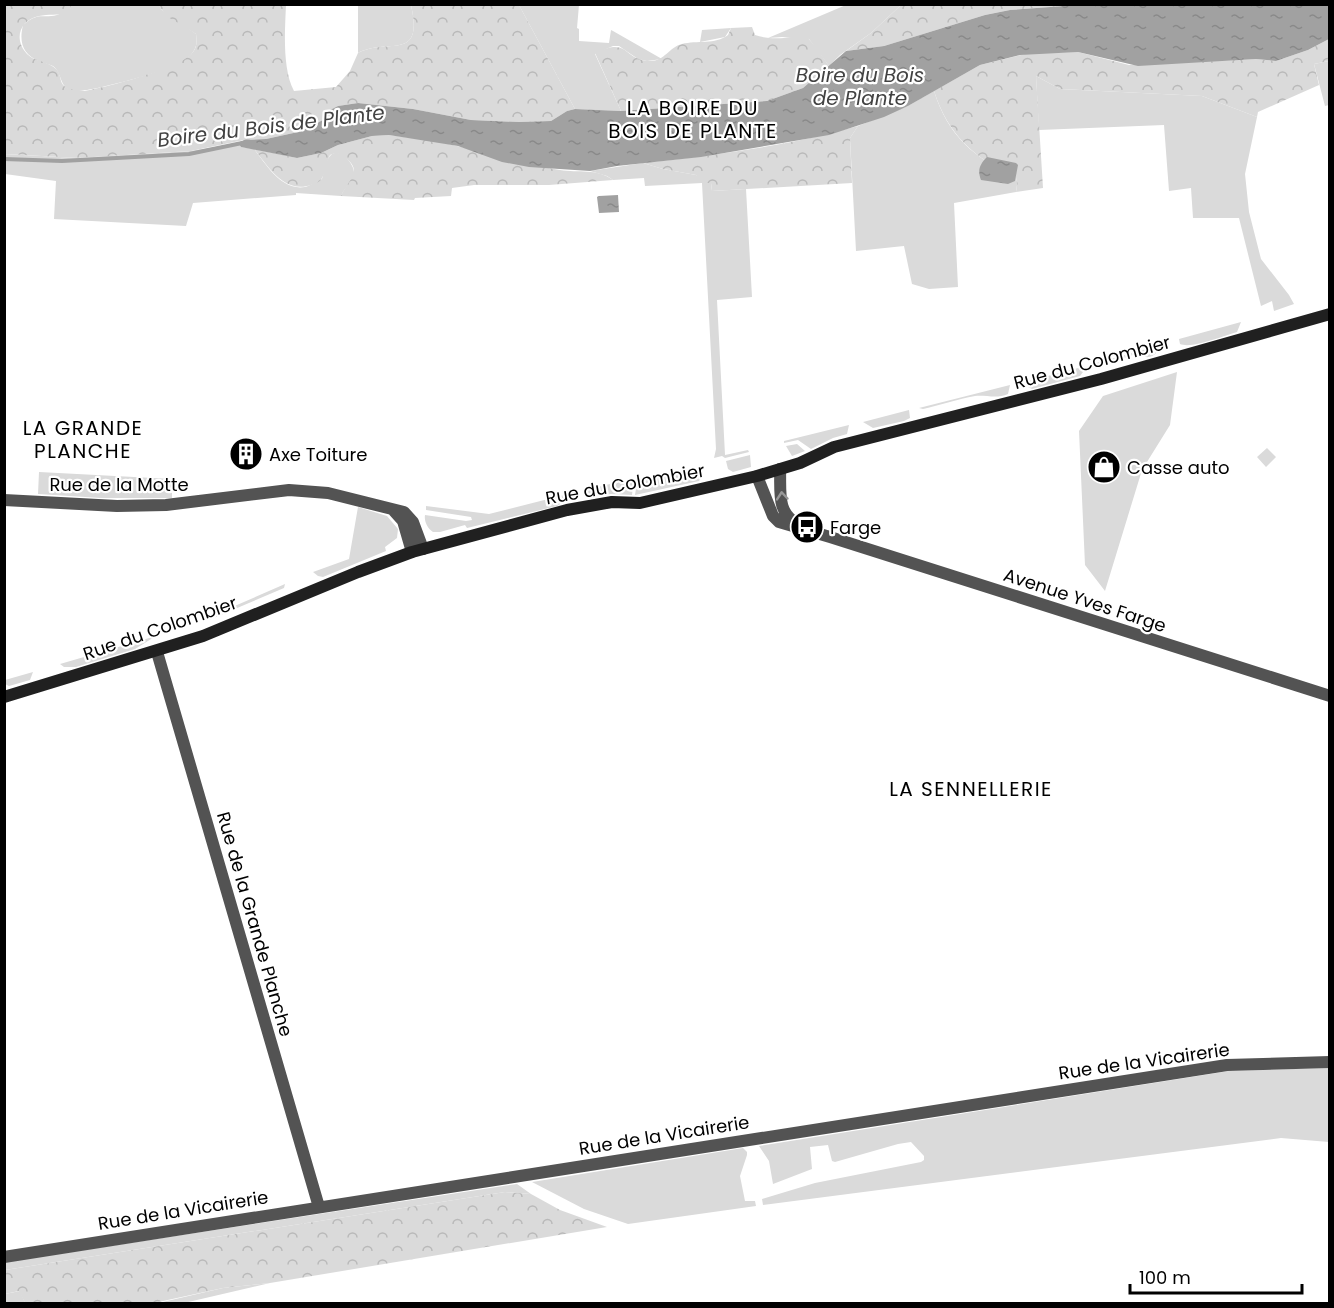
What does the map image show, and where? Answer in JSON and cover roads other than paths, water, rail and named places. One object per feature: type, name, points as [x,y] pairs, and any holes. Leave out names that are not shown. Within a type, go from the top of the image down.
[{"type":"main road","name":"Rue du Colombier","points":[[4,697],[158,652],[210,634],[358,572],[417,551],[567,510],[612,502],[640,503],[757,476],[800,463],[834,447],[1101,379],[1329,314]]},
{"type":"street","name":"Avenue Yves Farge","points":[[780,469],[782,503],[788,519],[830,537]]},
{"type":"street","name":"Avenue Yves Farge","points":[[757,476],[773,516],[778,522],[1329,696]]},
{"type":"street","name":"Rue de la Motte","points":[[4,500],[117,506],[166,505],[297,490],[328,493],[404,512],[410,516],[417,551]]},
{"type":"street","name":"Rue de la Grande Planche","points":[[158,652],[319,1207]]},
{"type":"street","name":"Rue de la Vicairerie","points":[[4,1257],[1227,1065],[1329,1062]]},
{"type":"water","name":"Boire du Bois de Plante","points":[[1078,5],[1329,5],[1329,39],[1308,50],[1276,61],[1256,59],[1138,66],[1078,52],[1020,55],[980,65],[908,106],[884,117],[829,135],[701,157],[590,171],[529,167],[502,162],[458,146],[389,135],[372,136],[338,145],[321,153],[297,158],[241,147],[238,143],[244,140],[266,139],[298,132],[323,120],[330,110],[338,106],[358,103],[413,109],[471,120],[519,122],[551,121],[575,109],[621,111],[767,101],[803,88],[846,51],[884,46],[985,15],[1010,10]]},
{"type":"water","points":[[987,157],[1016,163],[1018,165],[1015,181],[1008,184],[981,180],[980,167]]},
{"type":"water","points":[[618,195],[619,212],[599,213],[597,197]]},
{"type":"waterway","name":"Boire du Bois de Plante","points":[[4,159],[62,161],[189,154],[242,143]]},
{"type":"place","name":"Axe Toiture","points":[[246,454]]},
{"type":"place","name":"Casse auto","points":[[1104,467]]},
{"type":"place","name":"Farge","points":[[807,527]]},
{"type":"district","name":"LA BOIRE DU BOIS DE PLANTE","points":[[693,120]]},
{"type":"district","name":"LA GRANDE PLANCHE","points":[[83,440]]},
{"type":"district","name":"LA SENNELLERIE","points":[[971,789]]}]
